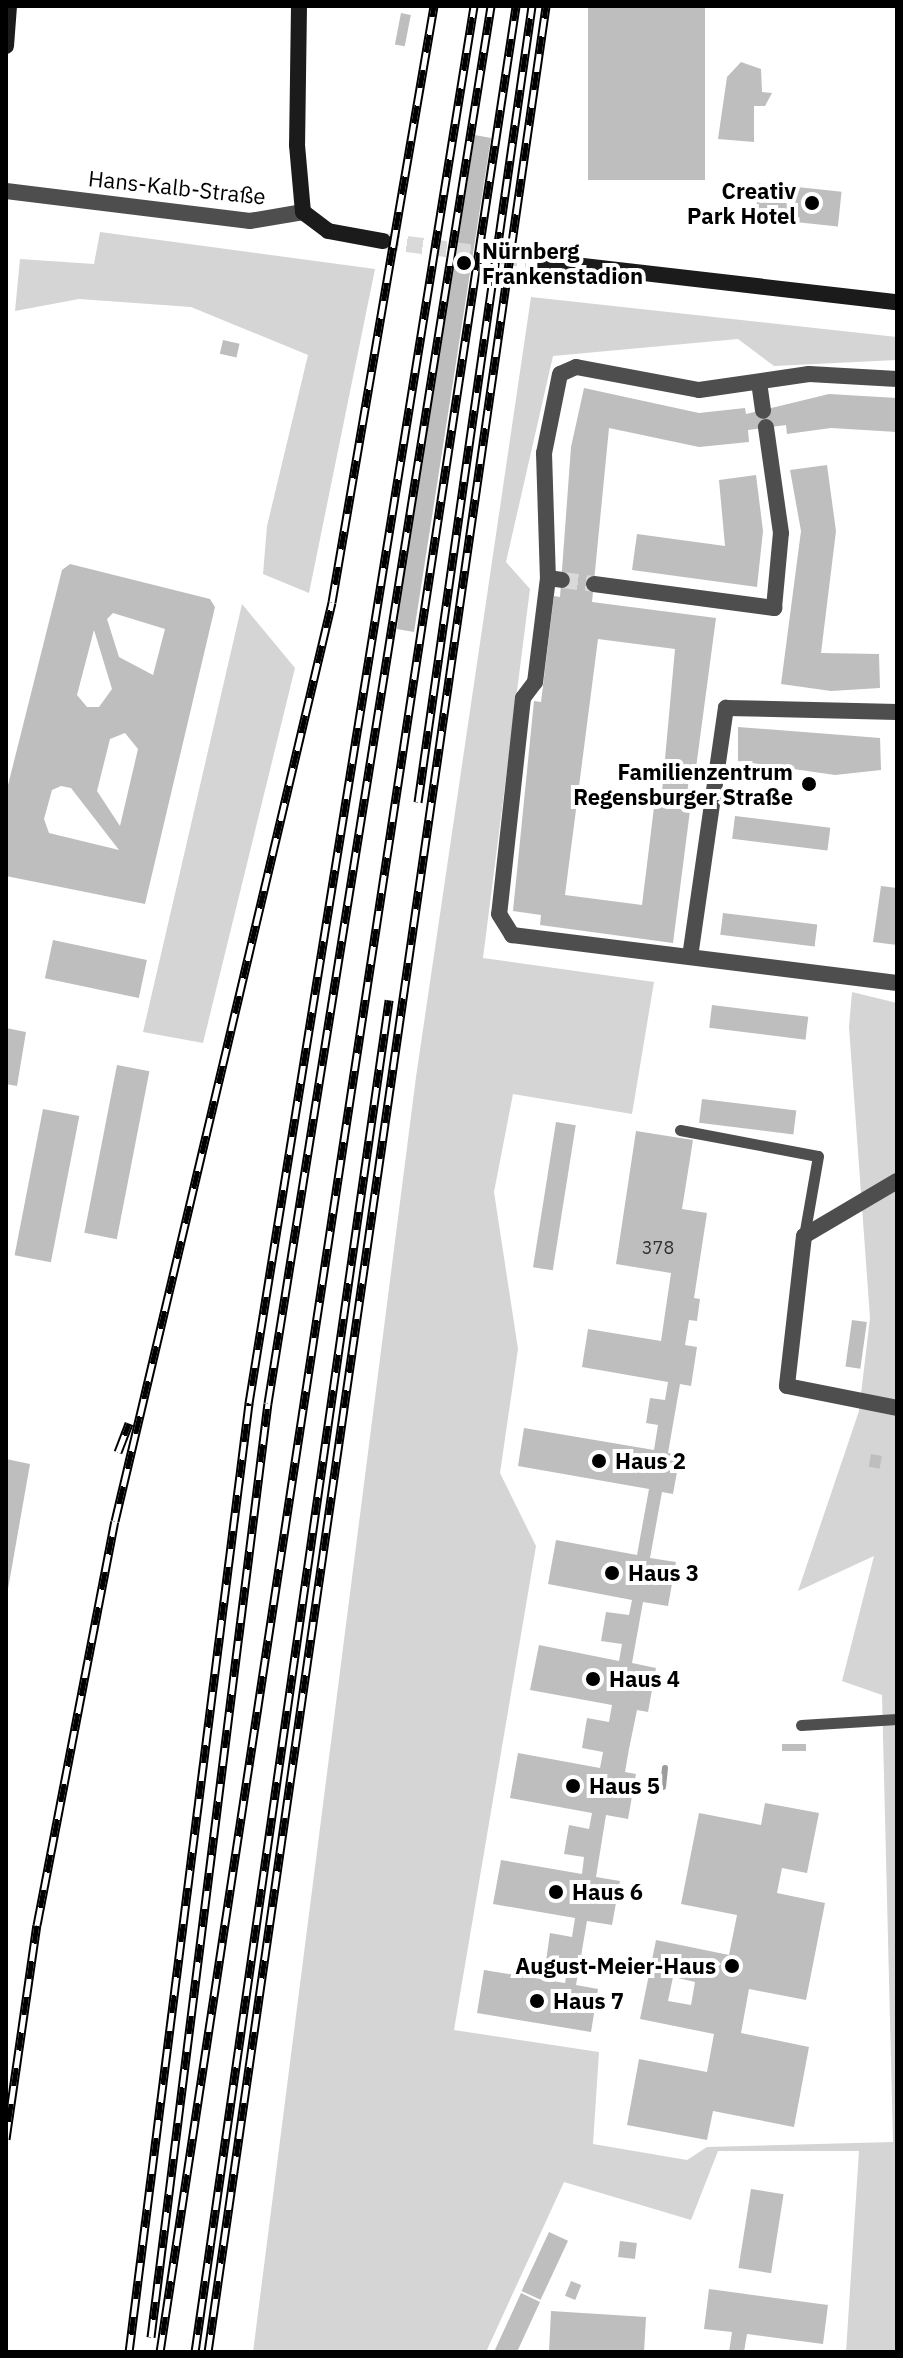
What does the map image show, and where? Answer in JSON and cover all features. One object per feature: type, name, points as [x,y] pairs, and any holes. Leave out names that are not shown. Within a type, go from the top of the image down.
[{"type":"main road","points":[[6,46],[9,6]]},
{"type":"main road","points":[[299,6],[297,145],[303,212],[328,231],[383,241]]},
{"type":"main road","points":[[540,261],[897,302]]},
{"type":"street","name":"Hans-Kalb-Straße","points":[[6,191],[250,221],[303,212]]},
{"type":"street","points":[[897,379],[809,374],[699,390],[576,367],[560,374],[544,453],[555,579],[535,682],[523,698],[499,914],[512,935],[897,983]]},
{"type":"street","points":[[594,584],[774,608],[781,533],[759,382]]},
{"type":"street","points":[[690,957],[726,708],[897,712]]},
{"type":"street","points":[[897,1181],[804,1236],[787,1386],[897,1408]]},
{"type":"lane","points":[[680,1130],[818,1156],[804,1236]]},
{"type":"lane","points":[[801,1725],[897,1719]]},
{"type":"shaded area","points":[[100,232],[375,269],[309,593],[263,574],[267,526],[308,355],[191,307],[79,299],[15,311],[20,259],[94,264]]},
{"type":"shaded area","points":[[531,297],[897,337],[897,360],[774,366],[738,339],[553,356],[506,562],[530,589],[483,958],[654,982],[632,1114],[513,1094],[494,1192],[518,1349],[500,1473],[536,1546],[454,2030],[599,2052],[593,2144],[687,2160],[707,2147],[893,2142],[882,1695],[842,1681],[874,1556],[798,1591],[859,1411],[870,1318],[849,1027],[852,992],[897,1003],[897,2352],[846,2352],[859,2151],[718,2151],[691,2220],[564,2182],[486,2352],[253,2352],[416,1077]]},
{"type":"shaded area","points":[[242,604],[295,668],[203,1043],[143,1032]]},
{"type":"building","points":[[588,6],[705,6],[705,180],[588,180]]},
{"type":"building","points":[[401,13],[411,15],[405,46],[395,44]]},
{"type":"building","points":[[741,62],[761,69],[762,92],[772,93],[765,106],[754,106],[754,142],[718,139],[727,77]]},
{"type":"building","points":[[475,135],[491,138],[414,632],[397,629],[401,591]]},
{"type":"building","points":[[759,183],[842,192],[838,226],[755,218]]},
{"type":"building","points":[[223,340],[240,344],[236,357],[220,354]]},
{"type":"building","points":[[584,388],[699,413],[745,408],[746,414],[829,394],[897,398],[897,432],[831,428],[787,434],[786,425],[748,430],[749,442],[699,447],[609,428],[592,602],[716,618],[696,768],[690,768],[687,795],[692,795],[673,943],[540,925],[541,915],[513,911],[534,701],[541,702],[554,596],[560,597],[571,447]],"holes":[[[598,639],[675,649],[662,792],[656,791],[642,905],[565,895]]]},
{"type":"building","points":[[827,465],[836,531],[821,653],[879,654],[880,688],[831,691],[781,684],[801,531],[790,470]]},
{"type":"building","points":[[756,475],[763,531],[757,587],[632,570],[637,534],[725,546],[719,480]]},
{"type":"building","points":[[70,564],[210,599],[215,607],[145,904],[6,876],[6,793],[62,570]],"holes":[[[113,613],[165,629],[153,675],[119,657],[107,619]],[[94,630],[112,689],[99,707],[87,707],[77,695]],[[125,733],[138,749],[120,826],[97,791],[110,739]],[[61,786],[71,788],[119,850],[49,833],[44,819],[52,790]]]},
{"type":"building","points":[[738,727],[880,738],[881,770],[835,775],[738,761]]},
{"type":"building","points":[[735,816],[830,828],[827,851],[732,839]]},
{"type":"building","points":[[881,886],[897,888],[897,945],[873,942]]},
{"type":"building","points":[[723,913],[817,925],[815,946],[720,935]]},
{"type":"building","points":[[53,940],[147,960],[139,998],[45,978]]},
{"type":"building","points":[[712,1005],[808,1017],[805,1040],[709,1028]]},
{"type":"building","points":[[6,1028],[26,1032],[17,1086],[6,1084]]},
{"type":"building","points":[[117,1065],[149,1071],[117,1239],[84,1233]]},
{"type":"building","points":[[702,1099],[796,1111],[793,1134],[699,1123]]},
{"type":"building","points":[[43,1109],[79,1116],[51,1262],[15,1255]]},
{"type":"building","points":[[556,1122],[576,1125],[553,1270],[533,1267]]},
{"type":"building","points":[[636,1131],[693,1140],[682,1209],[707,1213],[694,1298],[700,1299],[697,1321],[689,1320],[685,1345],[697,1347],[691,1386],[680,1384],[668,1453],[680,1455],[673,1494],[662,1492],[650,1558],[676,1562],[668,1606],[643,1602],[632,1663],[656,1668],[648,1712],[637,1710],[629,1749],[625,1772],[636,1774],[628,1819],[606,1815],[596,1877],[620,1881],[612,1925],[587,1921],[576,1985],[598,1989],[591,2032],[477,2013],[484,1970],[565,1983],[568,1965],[546,1961],[550,1933],[572,1937],[575,1918],[493,1904],[501,1860],[582,1874],[584,1857],[564,1854],[569,1825],[589,1829],[592,1813],[510,1798],[518,1753],[600,1768],[603,1752],[582,1748],[587,1718],[609,1722],[612,1705],[530,1690],[539,1645],[619,1661],[622,1644],[601,1641],[606,1612],[629,1615],[632,1600],[548,1584],[556,1540],[637,1555],[649,1489],[518,1466],[524,1428],[654,1450],[658,1425],[646,1423],[650,1398],[665,1400],[668,1382],[582,1367],[588,1329],[661,1341],[671,1273],[616,1264]]},
{"type":"building","points":[[852,1320],[867,1322],[860,1369],[845,1367]]},
{"type":"building","points":[[871,1454],[882,1456],[880,1469],[869,1467]]},
{"type":"building","points":[[6,1459],[30,1464],[8,1589],[6,1589]]},
{"type":"building","points":[[782,1744],[806,1744],[806,1751],[782,1751]]},
{"type":"building","name":"August-Meier-Haus","points":[[765,1803],[819,1813],[807,1873],[782,1868],[777,1893],[825,1903],[806,2000],[749,1989],[741,2033],[809,2047],[794,2127],[713,2111],[707,2140],[627,2125],[639,2059],[707,2072],[714,2034],[640,2019],[656,1940],[729,1955],[737,1915],[681,1904],[699,1813],[761,1825]],"holes":[[[673,1977],[695,1982],[691,2005],[668,2001]]]},
{"type":"building","points":[[751,2189],[784,2194],[771,2273],[738,2268]]},
{"type":"building","points":[[549,2232],[568,2241],[541,2300],[522,2291]]},
{"type":"building","points":[[620,2241],[637,2243],[635,2259],[618,2257]]},
{"type":"building","points":[[571,2281],[581,2285],[575,2300],[565,2296]]},
{"type":"building","points":[[709,2289],[828,2305],[823,2344],[747,2334],[744,2352],[729,2352],[732,2332],[704,2329]]},
{"type":"building","points":[[521,2293],[540,2302],[517,2352],[494,2352]]},
{"type":"building","points":[[551,2311],[646,2317],[644,2352],[549,2352]]},
{"type":"waterway","points":[[663,1787],[665,1768]]},
{"type":"tunnel","points":[[383,241],[540,261]]},
{"type":"tunnel","points":[[562,580],[594,584]]},
{"type":"railway","points":[[6,2139],[37,1925],[115,1521],[332,602],[434,6]]},
{"type":"railway","points":[[129,2352],[249,1403],[474,6]]},
{"type":"railway","points":[[151,2337],[268,1403],[491,6]]},
{"type":"railway","points":[[160,2352],[516,6]]},
{"type":"railway","points":[[418,802],[532,6]]},
{"type":"railway","points":[[208,2352],[546,6]]},
{"type":"railway","points":[[195,2352],[389,1000]]},
{"type":"railway","points":[[118,1452],[129,1423]]},
{"type":"place","name":"Creativ Park Hotel","points":[[812,203]]},
{"type":"place","name":"Nürnberg Frankenstadion","points":[[464,263]]},
{"type":"place","name":"Familienzentrum Regensburger Straße","points":[[809,784]]},
{"type":"place","name":"Haus 2","points":[[599,1461]]},
{"type":"place","name":"Haus 3","points":[[612,1573]]},
{"type":"place","name":"Haus 4","points":[[593,1679]]},
{"type":"place","name":"Haus 5","points":[[573,1786]]},
{"type":"place","name":"Haus 6","points":[[556,1892]]},
{"type":"place","name":"August-Meier-Haus","points":[[732,1966]]},
{"type":"place","name":"Haus 7","points":[[537,2001]]}]
